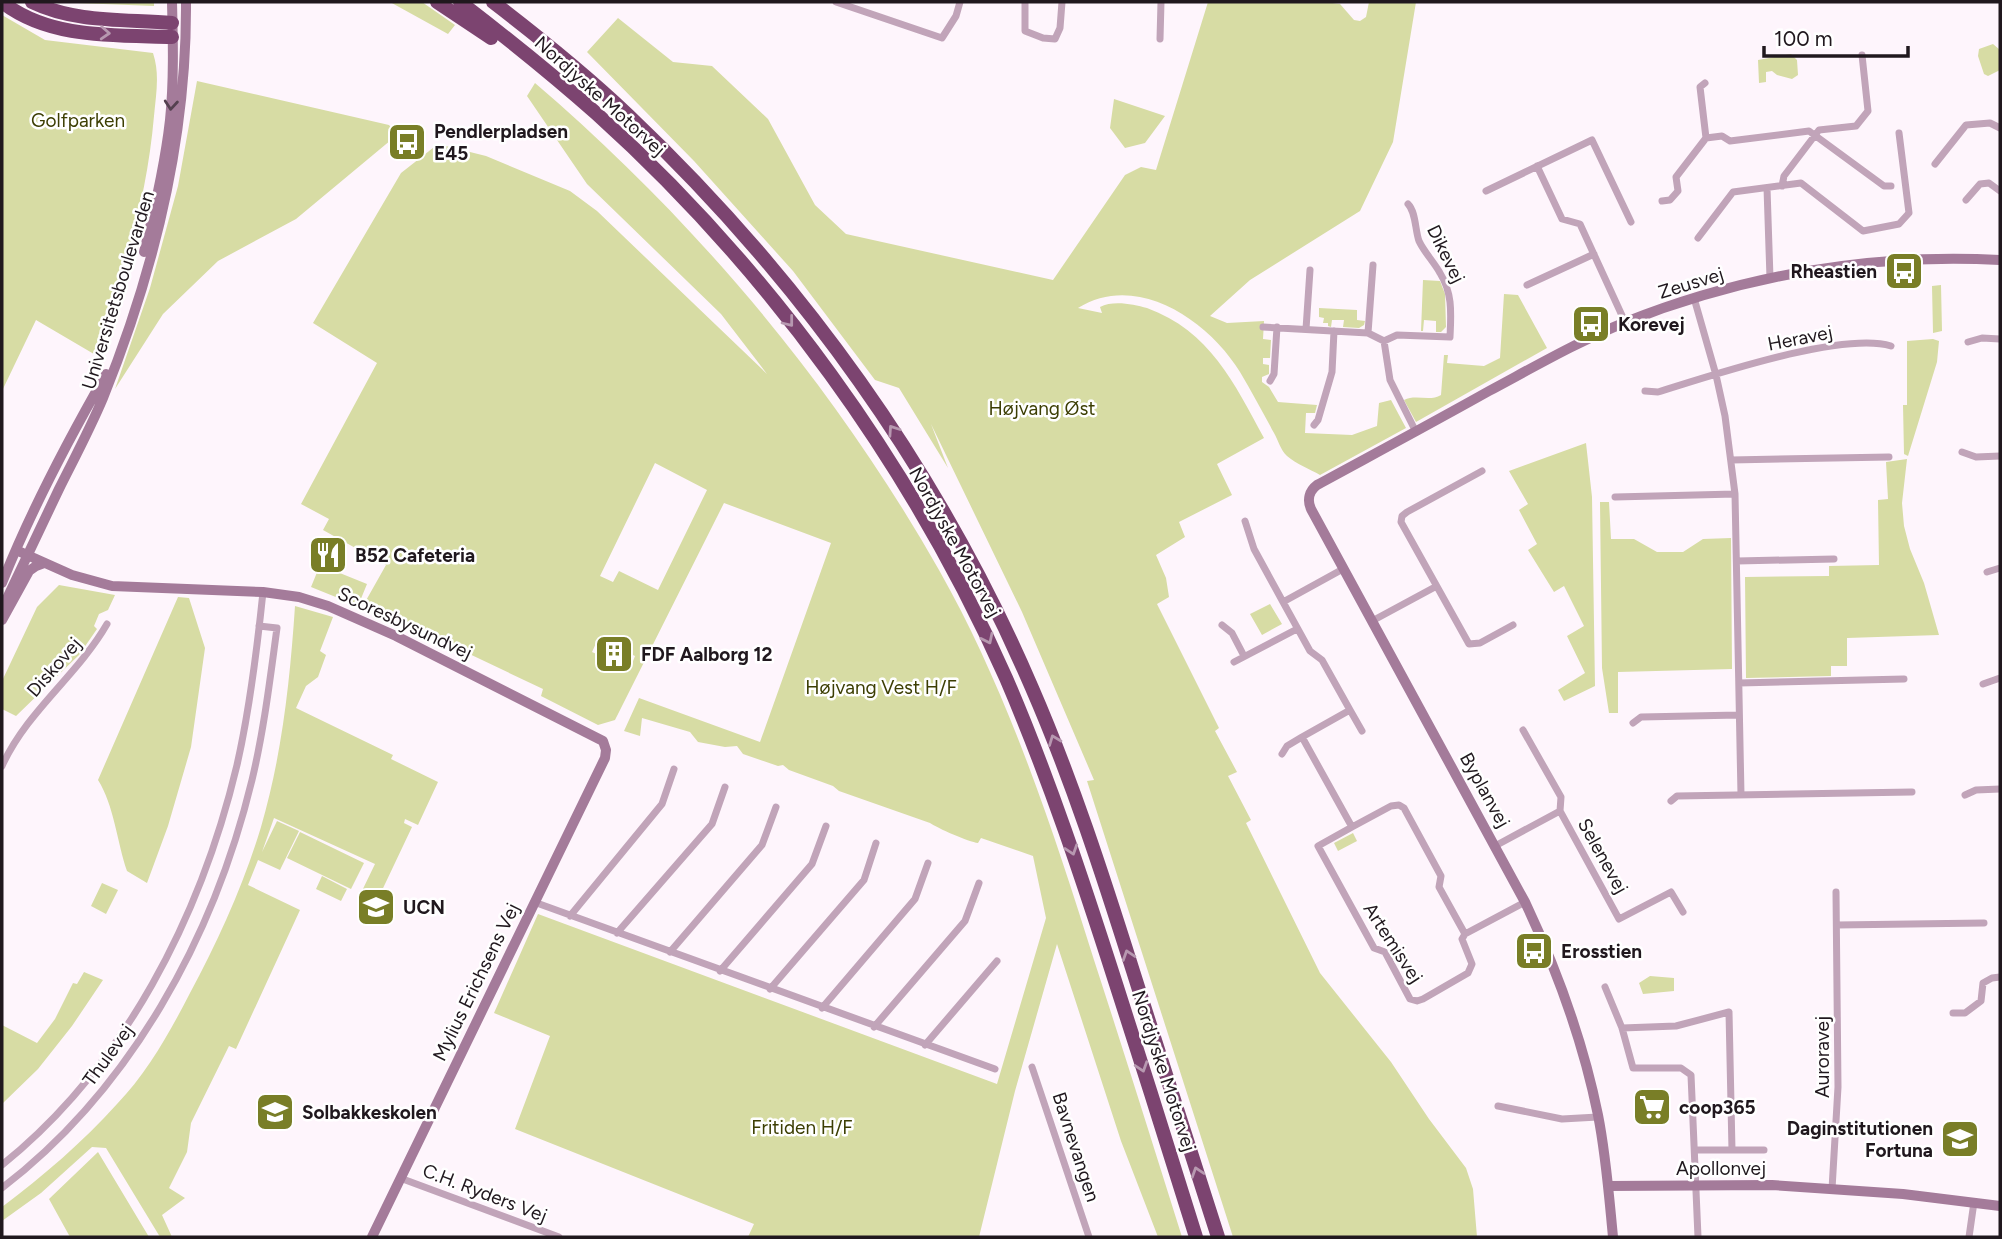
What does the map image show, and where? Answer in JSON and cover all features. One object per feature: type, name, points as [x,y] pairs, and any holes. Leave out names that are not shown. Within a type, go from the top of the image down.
[{"type":"highway","points":[[2,2],[16,13],[39,24],[74,32],[172,30]]},
{"type":"highway","points":[[32,2],[51,11],[73,16],[172,30]]},
{"type":"highway","points":[[437,2],[486,33],[539,75],[596,125],[746,270]]},
{"type":"highway","name":"Nordjyske Motorvej","points":[[460,2],[600,117],[672,188],[746,270],[799,335],[876,443],[936,541],[996,658],[1031,739],[1065,829],[1196,1237]]},
{"type":"highway","name":"Nordjyske Motorvej","points":[[494,2],[627,114],[744,235],[848,366],[898,438],[935,498],[1012,642],[1071,783],[1218,1237]]},
{"type":"street","name":"Universitetsboulevarden","points":[[2,583],[28,519],[106,374],[139,273],[156,202],[168,132],[172,89],[172,2]]},
{"type":"street","name":"Universitetsboulevarden","points":[[2,609],[102,398],[145,275],[170,181],[180,123],[186,60],[186,2]]},
{"type":"street","points":[[836,2],[942,38],[956,16],[960,2]]},
{"type":"street","points":[[1025,2],[1025,31],[1043,38],[1055,39],[1062,2]]},
{"type":"street","points":[[1160,39],[1161,2]]},
{"type":"street","points":[[1782,186],[1784,176],[1819,130],[1856,126],[1868,111],[1862,55]]},
{"type":"street","points":[[1662,201],[1670,200],[1678,191],[1676,177],[1706,138],[1700,87],[1705,83]]},
{"type":"street","points":[[1935,164],[1966,125],[1990,123],[1999,128]]},
{"type":"street","points":[[1706,138],[1722,136],[1730,141],[1809,131],[1884,186],[1891,186]]},
{"type":"street","points":[[1698,238],[1733,192],[1801,184],[1863,231],[1899,225],[1909,213],[1899,133]]},
{"type":"street","points":[[1486,191],[1592,140],[1631,222]]},
{"type":"street","points":[[1537,166],[1562,219],[1580,224],[1625,322]]},
{"type":"street","points":[[1966,200],[1980,184],[1989,183],[2000,191]]},
{"type":"street","points":[[1767,188],[1770,278]]},
{"type":"street","name":"Dikevej","points":[[1384,341],[1397,335],[1450,337],[1452,312],[1448,289],[1420,244],[1415,230],[1413,209],[1408,204]]},
{"type":"street","points":[[1527,285],[1594,254]]},
{"type":"street","name":"Zeusvej","points":[[1310,494],[1317,485],[1541,363],[1625,322],[1694,298],[1770,278],[1845,265],[1908,260],[2000,260]]},
{"type":"street","points":[[1368,332],[1373,265]]},
{"type":"street","points":[[1307,329],[1310,270]]},
{"type":"street","points":[[1694,298],[1716,374],[1735,494],[1741,795]]},
{"type":"street","points":[[1264,327],[1368,332],[1384,341],[1390,380],[1416,432]]},
{"type":"street","points":[[1270,381],[1274,374],[1277,327]]},
{"type":"street","points":[[1314,425],[1330,383],[1334,331]]},
{"type":"street","points":[[1968,342],[1982,338],[2000,339]]},
{"type":"street","name":"Heravej","points":[[1645,391],[1658,392],[1716,374],[1822,349],[1877,342],[1891,346]]},
{"type":"street","points":[[28,555],[31,531],[72,434]]},
{"type":"street","points":[[1962,452],[1976,457],[2000,456]]},
{"type":"street","points":[[1731,460],[1889,457]]},
{"type":"street","points":[[1482,471],[1402,516],[1401,522],[1469,645],[1480,643],[1513,625]]},
{"type":"street","name":"Byplanvej","points":[[1310,494],[1309,506],[1495,846],[1548,951],[1575,1027],[1598,1117],[1613,1237]]},
{"type":"street","points":[[1615,497],[1735,494]]},
{"type":"street","points":[[1245,521],[1254,549],[1297,629],[1310,651],[1322,660],[1362,731]]},
{"type":"street","name":"Scoresbysundvej","points":[[16,550],[72,575],[112,586],[263,592],[299,597],[328,606],[408,642],[603,741]]},
{"type":"street","points":[[1737,561],[1834,559]]},
{"type":"street","points":[[2,620],[29,571],[44,563]]},
{"type":"street","points":[[1987,572],[2000,568]]},
{"type":"street","points":[[1283,601],[1343,569]]},
{"type":"street","points":[[1373,621],[1435,587]]},
{"type":"street","name":"Thulevej","points":[[2,1165],[50,1123],[90,1078],[148,991],[190,908],[224,812],[247,713],[263,592]]},
{"type":"street","name":"Diskovej","points":[[2,766],[10,747],[32,717],[76,669],[107,624]]},
{"type":"street","points":[[1223,625],[1232,633],[1244,656]]},
{"type":"street","name":"Thulevej","points":[[2,1188],[63,1136],[104,1090],[159,1009],[207,915],[242,817],[265,716],[277,628],[260,626]]},
{"type":"street","points":[[1234,662],[1297,629]]},
{"type":"street","points":[[1983,684],[2000,678]]},
{"type":"street","points":[[1739,683],[1905,679]]},
{"type":"street","points":[[1282,754],[1287,746],[1350,710]]},
{"type":"street","points":[[247,713],[265,716]]},
{"type":"street","points":[[1633,723],[1641,717],[1739,715]]},
{"type":"street","name":"Selenevej","points":[[1523,730],[1561,797],[1560,811],[1619,919],[1671,892],[1683,912]]},
{"type":"street","points":[[1302,737],[1352,827]]},
{"type":"street","name":"Mylius Erichsens Vej","points":[[372,1237],[605,758],[603,741]]},
{"type":"street","points":[[570,916],[662,804],[674,769]]},
{"type":"street","points":[[617,933],[712,824],[725,787]]},
{"type":"street","points":[[1965,795],[1976,790],[2000,789]]},
{"type":"street","points":[[1671,801],[1677,796],[1912,792]]},
{"type":"street","name":"Artemisvej","points":[[1399,805],[1404,808],[1441,876],[1439,887],[1465,934],[1463,945],[1472,964],[1468,973],[1423,999],[1410,999],[1385,952],[1374,948],[1315,843],[1352,827],[1391,806],[1399,805]]},
{"type":"street","points":[[670,952],[762,845],[776,807]]},
{"type":"street","name":"Selenevej","points":[[1495,846],[1560,811]]},
{"type":"street","points":[[224,812],[242,817]]},
{"type":"street","points":[[720,971],[812,863],[826,826]]},
{"type":"street","points":[[770,989],[864,880],[876,843]]},
{"type":"street","points":[[822,1008],[915,899],[928,863]]},
{"type":"street","points":[[874,1027],[965,920],[979,883]]},
{"type":"street","name":"Auroravej","points":[[1832,1189],[1838,1087],[1836,892]]},
{"type":"street","points":[[534,902],[995,1069]]},
{"type":"street","points":[[1465,934],[1525,902]]},
{"type":"street","points":[[190,908],[207,915]]},
{"type":"street","points":[[1837,925],[1983,923]]},
{"type":"street","points":[[925,1045],[997,961]]},
{"type":"street","points":[[1953,1013],[1965,1013],[1981,1001],[1983,983],[2000,977]]},
{"type":"street","points":[[1605,987],[1622,1028],[1633,1068],[1681,1068],[1691,1075],[1698,1237]]},
{"type":"street","points":[[1622,1028],[1676,1026],[1729,1012],[1732,1150]]},
{"type":"street","name":"Bavnevangen","points":[[1032,1067],[1089,1237]]},
{"type":"street","points":[[1498,1105],[1562,1119],[1598,1117]]},
{"type":"street","points":[[1696,1150],[1764,1150]]},
{"type":"street","name":"C.H. Ryders Vej","points":[[400,1178],[559,1237]]},
{"type":"street","name":"Apollonvej","points":[[1608,1186],[1772,1185],[2000,1206]]},
{"type":"street","points":[[1969,1237],[1974,1202]]},
{"type":"green space","points":[[52,2],[154,2],[154,6]]},
{"type":"green space","points":[[390,2],[422,2],[455,25],[448,34]]},
{"type":"green space","name":"Højvang Øst","points":[[1208,2],[1325,2],[1340,4],[1354,20],[1360,21],[1366,17],[1369,2],[1416,2],[1393,142],[1360,211],[1250,280],[1210,316],[1227,323],[1264,321],[1263,339],[1271,340],[1270,358],[1263,358],[1263,364],[1269,365],[1269,374],[1262,377],[1262,382],[1269,387],[1278,402],[1317,405],[1315,413],[1306,413],[1305,433],[1352,435],[1377,426],[1379,403],[1391,400],[1406,428],[1320,475],[1285,454],[1227,353],[1191,320],[1170,307],[1124,295],[1101,298],[1078,308],[1102,313],[1100,307],[1105,305],[1136,305],[1169,318],[1188,330],[1218,361],[1264,438],[1217,464],[1232,495],[1179,522],[1185,537],[1156,555],[1166,578],[1169,597],[1157,604],[1219,728],[1215,731],[1237,772],[1228,776],[1251,820],[1246,823],[1320,973],[1391,1062],[1466,1168],[1473,1189],[1477,1237],[1233,1237],[1087,781],[1094,780],[1022,612],[931,424],[948,468],[899,388],[875,380],[793,271],[694,161],[587,52],[618,18],[673,62],[712,66],[768,119],[815,205],[846,234],[1053,280],[1125,175],[1141,167],[1156,170]]},
{"type":"green space","name":"Golfparken","points":[[2,15],[45,40],[153,53],[157,76],[151,147],[140,208],[99,357],[36,320],[2,391]]},
{"type":"green space","points":[[1993,44],[2000,50],[2000,70],[1988,76],[1984,74],[1978,56],[1979,49]]},
{"type":"green space","points":[[1791,54],[1797,60],[1798,75],[1792,79],[1772,71],[1766,72],[1766,82],[1759,83],[1758,60]]},
{"type":"green space","points":[[197,81],[389,125],[397,135],[296,219],[218,261],[163,314],[115,389],[150,288],[178,186]]},
{"type":"green space","points":[[535,83],[651,191],[706,249],[758,309],[854,435],[939,570],[986,663],[1027,761],[1182,1237],[1158,1237],[1121,1141],[1057,944],[1015,1091],[979,1237],[748,1237],[754,1224],[515,1129],[550,1036],[494,1013],[538,914],[997,1084],[1046,918],[1033,856],[981,838],[978,843],[968,840],[930,823],[839,791],[783,765],[778,766],[743,754],[737,746],[725,747],[698,742],[690,732],[642,718],[640,736],[624,731],[639,698],[760,742],[831,543],[724,503],[615,720],[598,725],[541,696],[543,689],[364,604],[386,565],[323,530],[329,519],[301,504],[377,363],[313,323],[401,173],[438,144],[486,156],[570,191],[597,211],[767,374],[721,314],[587,184],[527,96]],"holes":[[[655,463],[707,490],[658,590],[619,571],[613,582],[600,576]],[[598,639],[635,656],[630,669],[592,652]]]},
{"type":"green space","points":[[1114,99],[1165,116],[1145,143],[1125,148],[1110,128]]},
{"type":"green space","points":[[1423,280],[1440,281],[1445,294],[1446,327],[1441,332],[1436,332],[1436,321],[1424,320],[1421,331]]},
{"type":"green space","points":[[1941,285],[1942,331],[1933,333],[1932,286]]},
{"type":"green space","points":[[1504,294],[1518,295],[1547,348],[1416,422],[1404,400],[1441,395],[1444,355],[1448,355],[1447,363],[1484,366],[1500,358]]},
{"type":"green space","points":[[1319,308],[1357,310],[1357,320],[1365,321],[1364,325],[1359,328],[1343,327],[1344,320],[1332,320],[1331,327],[1328,326],[1328,323],[1323,323],[1324,318],[1319,317]]},
{"type":"green space","points":[[1907,341],[1939,341],[1937,362],[1908,456],[1904,454],[1903,405],[1907,405]]},
{"type":"green space","points":[[1586,443],[1592,497],[1595,686],[1564,701],[1558,690],[1585,673],[1567,636],[1584,626],[1564,586],[1554,592],[1528,550],[1537,544],[1519,510],[1528,504],[1509,471]]},
{"type":"green space","points":[[1907,459],[1902,503],[1904,526],[1939,635],[1847,638],[1847,666],[1831,666],[1831,676],[1746,678],[1745,577],[1829,576],[1829,566],[1879,565],[1878,500],[1888,499],[1886,462]]},
{"type":"green space","points":[[1600,502],[1609,502],[1611,539],[1634,539],[1657,552],[1683,552],[1703,539],[1731,538],[1732,669],[1618,672],[1618,713],[1609,713],[1602,668]]},
{"type":"green space","points":[[320,565],[367,584],[358,606],[311,587]]},
{"type":"green space","points":[[59,585],[115,595],[108,610],[99,614],[94,626],[97,629],[79,655],[16,716],[2,709],[2,681],[37,607]]},
{"type":"green space","points":[[178,597],[189,598],[205,648],[191,747],[168,826],[147,883],[127,871],[112,812],[98,780]]},
{"type":"green space","points":[[1270,604],[1282,624],[1262,635],[1250,614]]},
{"type":"green space","points":[[295,606],[333,617],[320,651],[326,655],[318,677],[306,686],[296,708],[393,755],[391,759],[438,782],[418,825],[405,819],[404,823],[412,827],[376,903],[360,895],[375,864],[274,818],[262,852],[277,821],[299,831],[280,870],[258,860],[248,885],[300,910],[236,1049],[229,1046],[191,1123],[187,1152],[169,1188],[185,1198],[162,1215],[172,1237],[160,1237],[106,1148],[92,1147],[41,1193],[2,1221],[2,1207],[76,1145],[138,1079],[174,1022],[220,933],[247,870],[268,800],[284,718]]},
{"type":"green space","points":[[300,832],[364,863],[351,889],[287,858]]},
{"type":"green space","points":[[1353,833],[1357,841],[1338,851],[1334,843]]},
{"type":"green space","points":[[322,876],[347,889],[341,901],[316,889]]},
{"type":"green space","points":[[102,883],[118,890],[106,914],[91,906]]},
{"type":"green space","points":[[84,972],[103,980],[38,1069],[2,1104],[2,1025],[37,1043],[55,1019],[73,983],[77,984]]},
{"type":"green space","points":[[1650,976],[1674,978],[1674,991],[1643,994],[1639,983]]},
{"type":"green space","points":[[98,1152],[149,1237],[70,1237],[49,1199]]},
{"type":"place","name":"Pendlerpladsen E45","points":[[407,142]]},
{"type":"place","name":"Rheastien","points":[[1904,271]]},
{"type":"place","name":"Korevej","points":[[1591,324]]},
{"type":"place","name":"B52 Cafeteria","points":[[328,555]]},
{"type":"place","name":"FDF Aalborg 12","points":[[614,654]]},
{"type":"place","name":"UCN","points":[[376,907]]},
{"type":"place","name":"Erosstien","points":[[1534,951]]},
{"type":"place","name":"coop365","points":[[1652,1107]]},
{"type":"place","name":"Solbakkeskolen","points":[[275,1112]]},
{"type":"place","name":"Daginstitutionen Fortuna","points":[[1960,1139]]},
{"type":"park label","name":"Højvang Vest H/F","points":[[881,687]]},
{"type":"park label","name":"Fritiden H/F","points":[[802,1127]]}]
